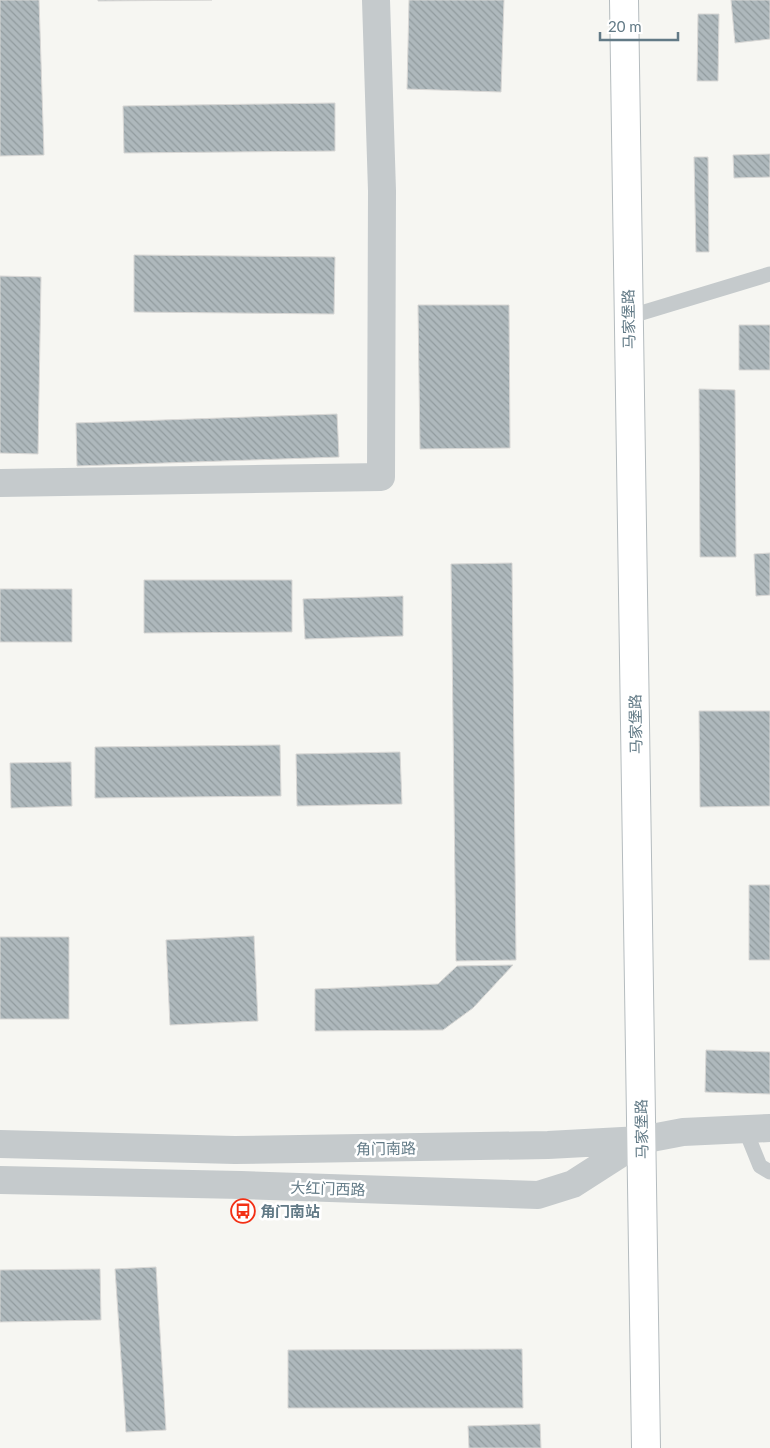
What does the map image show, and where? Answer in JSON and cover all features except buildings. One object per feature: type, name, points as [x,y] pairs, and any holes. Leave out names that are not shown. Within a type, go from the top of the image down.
[{"type":"main road","name":"马家堡路","points":[[624,0],[646,1448]]},
{"type":"street","points":[[0,483],[381,476],[382,191],[376,0]]},
{"type":"street","name":"角门南路","points":[[0,1144],[236,1150],[548,1145],[641,1140],[682,1132],[757,1128]]},
{"type":"street","name":"大红门西路","points":[[0,1180],[251,1185],[538,1195],[573,1184],[641,1140]]},
{"type":"lane","points":[[628,317],[770,274]]},
{"type":"lane","points":[[757,1128],[760,1166],[770,1172]]},
{"type":"place","name":"角门南站","points":[[243,1211]]}]
